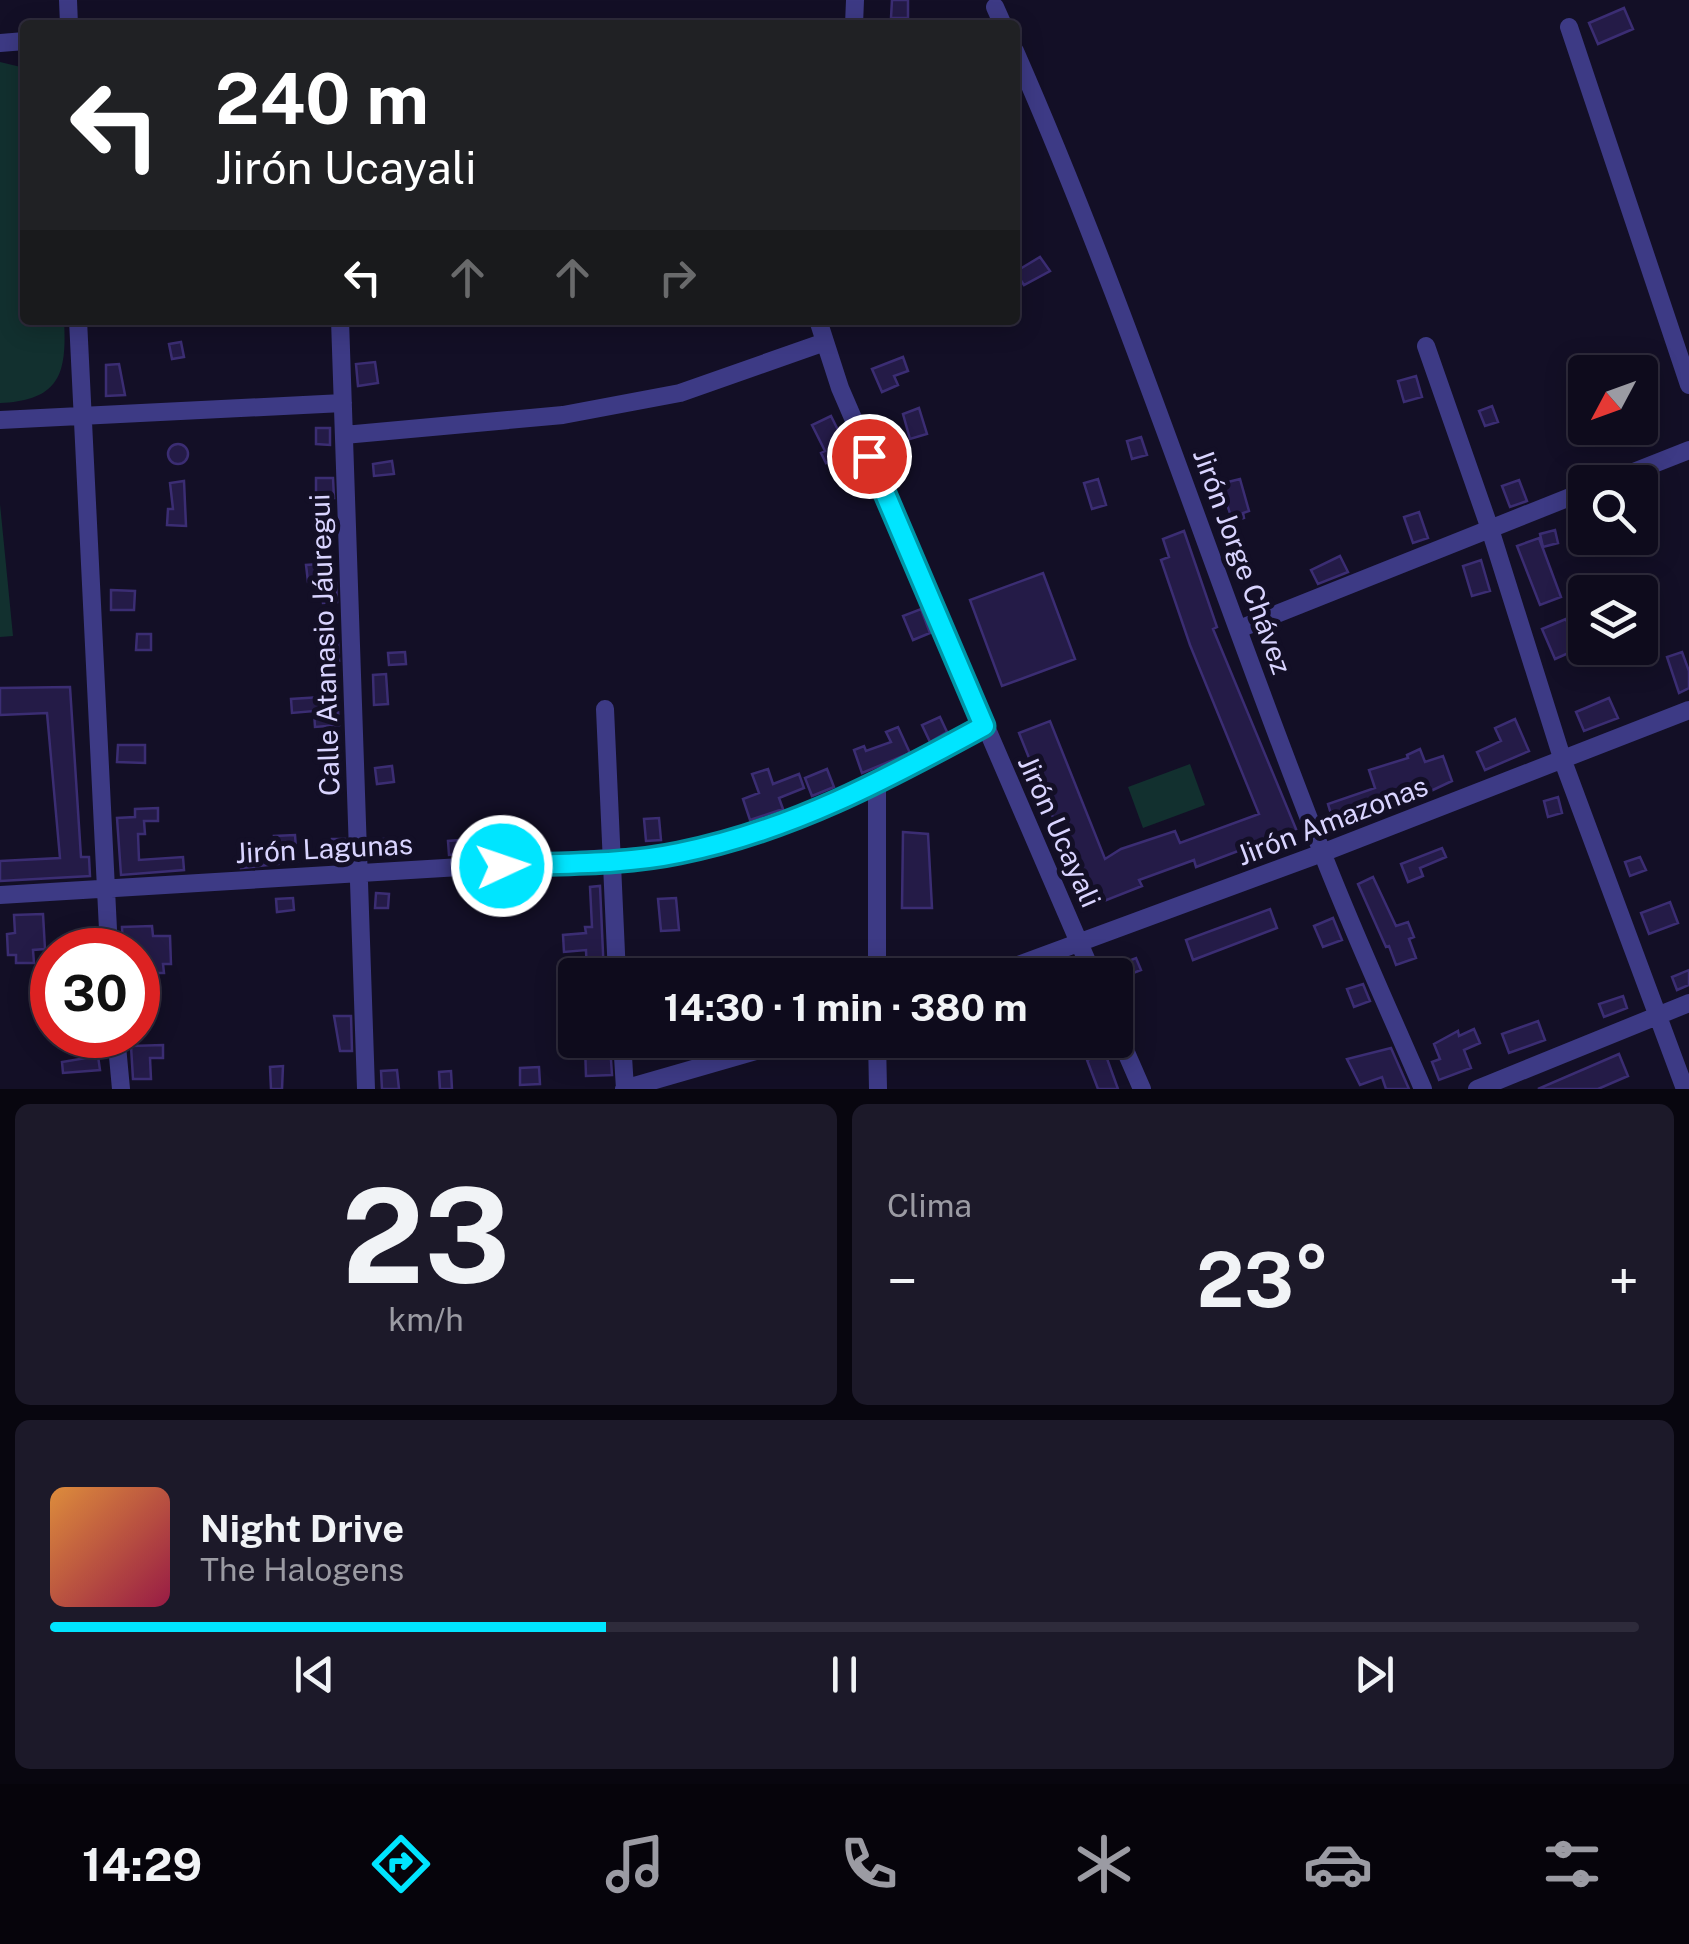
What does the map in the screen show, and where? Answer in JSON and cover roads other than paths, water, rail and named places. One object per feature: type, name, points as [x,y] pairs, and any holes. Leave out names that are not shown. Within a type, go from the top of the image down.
[{"type":"street","points":[[996,7],[1002,20]]},
{"type":"street","points":[[1569,27],[1689,385]]},
{"type":"street","name":"Jirón Jorge Chávez","points":[[1020,63],[1056,146],[1322,853],[1423,1089]]},
{"type":"street","points":[[78,325],[107,928]]},
{"type":"street","name":"Calle Atanasio Jáuregui","points":[[340,325],[366,1089]]},
{"type":"street","name":"Jirón Ucayali","points":[[820,325],[840,388],[1085,958]]},
{"type":"street","points":[[344,435],[563,414],[680,393],[825,342]]},
{"type":"street","points":[[1426,346],[1490,529],[1563,762],[1685,1089]]},
{"type":"street","points":[[0,420],[343,404]]},
{"type":"street","points":[[1651,465],[1689,450]]},
{"type":"street","points":[[1239,628],[1568,499]]},
{"type":"street","points":[[605,709],[617,958]]},
{"type":"street","name":"Jirón Amazonas","points":[[1040,958],[1563,762],[1689,710]]},
{"type":"street","name":"Jirón Lagunas","points":[[0,895],[676,854],[825,808],[984,726]]},
{"type":"street","points":[[876,785],[877,958]]},
{"type":"street","points":[[1477,1089],[1689,1003]]},
{"type":"street","points":[[118,1058],[120,1089]]},
{"type":"street","points":[[623,1058],[625,1089],[732,1058]]},
{"type":"street","points":[[878,1058],[878,1089]]},
{"type":"street","points":[[1128,1058],[1142,1089]]}]
